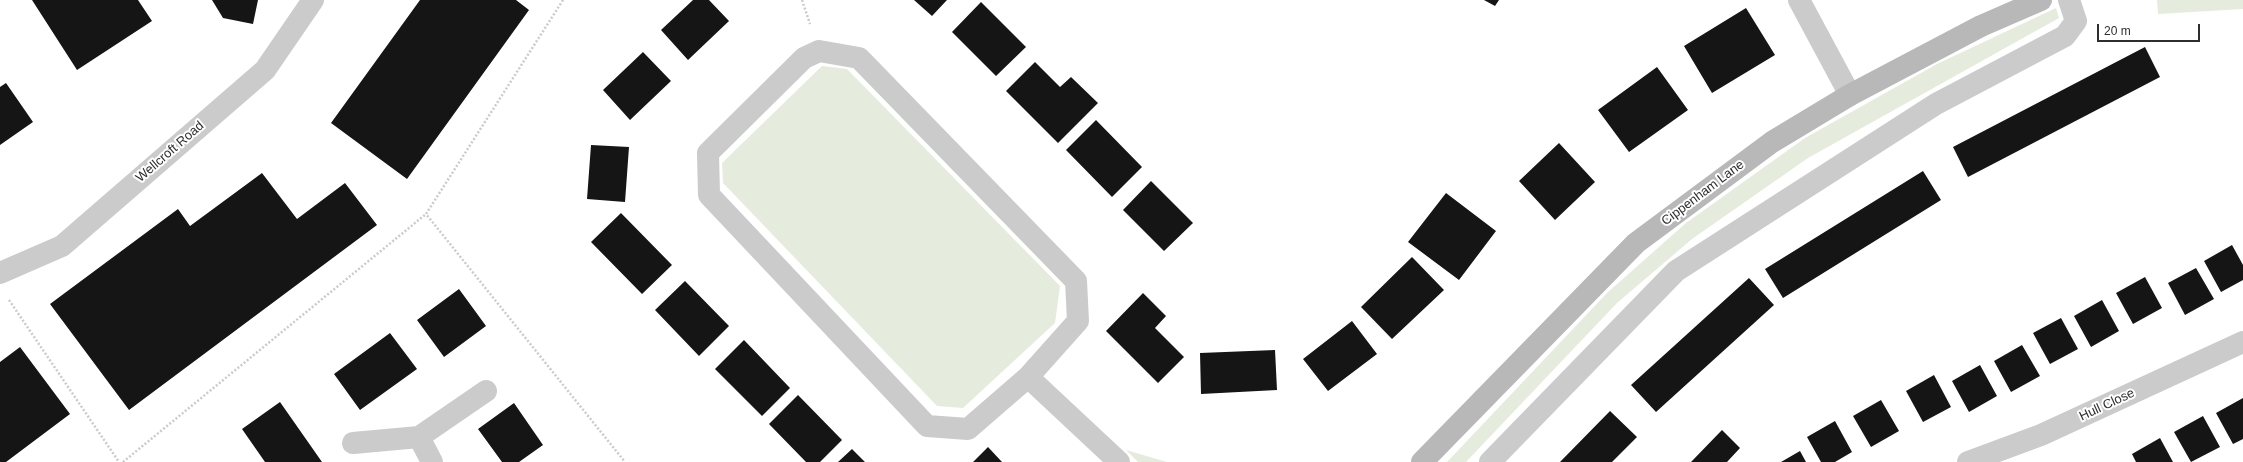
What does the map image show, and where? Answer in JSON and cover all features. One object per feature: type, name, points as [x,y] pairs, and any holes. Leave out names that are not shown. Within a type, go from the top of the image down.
[{"type":"street","name":"Wellcroft Road","points":[[2,283],[62,246],[265,70],[314,0]]},
{"type":"street","points":[[1799,0],[1850,95]]},
{"type":"street","name":"Cippenham Lane","points":[[1422,462],[1636,243],[1772,142],[1850,95],[1980,26],[2041,0]]},
{"type":"street","points":[[1490,462],[1676,271],[1936,104],[2065,36],[2076,21],[2069,0]]},
{"type":"street","points":[[820,51],[859,58],[1076,282],[1078,322],[1028,377],[968,429],[927,426],[709,195],[708,153],[804,58],[820,51]]},
{"type":"street","name":"Hull Close","points":[[1968,462],[2041,435],[2243,342]]},
{"type":"street","points":[[1028,377],[1119,462]]},
{"type":"street","points":[[353,443],[419,437],[486,391]]},
{"type":"street","points":[[419,437],[432,462]]},
{"type":"path","points":[[123,462],[426,214],[564,0]]},
{"type":"path","points":[[426,214],[625,462]]},
{"type":"path","points":[[2,283],[119,462]]},
{"type":"shaded area","points":[[2157,0],[2243,0],[2243,9],[2158,14]]},
{"type":"shaded area","points":[[2056,8],[2059,18],[1808,158],[1692,239],[1617,303],[1466,462],[1447,462],[1607,293],[1686,223],[1805,138],[1937,64]]},
{"type":"shaded area","points":[[822,66],[847,69],[1060,286],[1055,323],[963,408],[937,406],[723,183],[722,163]]},
{"type":"shaded area","points":[[1126,450],[1167,462],[1138,462]]},
{"type":"building","points":[[32,0],[138,0],[152,21],[77,70]]},
{"type":"building","points":[[212,0],[258,0],[253,24],[223,18]]},
{"type":"building","points":[[420,0],[516,0],[529,10],[407,179],[331,123]]},
{"type":"building","points":[[693,0],[709,0],[729,21],[688,60],[661,30]]},
{"type":"building","points":[[914,0],[947,0],[932,16]]},
{"type":"building","points":[[1484,0],[1499,0],[1495,6]]},
{"type":"building","points":[[981,2],[1026,47],[996,76],[952,32]]},
{"type":"building","points":[[1746,8],[1775,55],[1712,93],[1684,46]]},
{"type":"building","points":[[2145,47],[2160,77],[1968,177],[1953,147]]},
{"type":"building","points":[[643,52],[671,81],[630,120],[603,90]]},
{"type":"building","points":[[1035,62],[1060,87],[1071,77],[1098,103],[1058,143],[1006,91]]},
{"type":"building","points":[[1657,67],[1688,110],[1629,152],[1598,110]]},
{"type":"building","points":[[6,83],[33,122],[0,145],[0,87]]},
{"type":"building","points":[[1096,120],[1142,167],[1112,197],[1066,150]]},
{"type":"building","points":[[1559,143],[1595,182],[1555,220],[1519,181]]},
{"type":"building","points":[[591,145],[629,147],[625,202],[587,199]]},
{"type":"building","points":[[1923,171],[1941,200],[1783,298],[1765,269]]},
{"type":"building","points":[[262,173],[297,219],[345,183],[377,225],[129,410],[50,304],[178,209],[190,226]]},
{"type":"building","points":[[1151,181],[1193,223],[1164,251],[1123,210]]},
{"type":"building","points":[[1446,193],[1496,231],[1459,280],[1408,242]]},
{"type":"building","points":[[621,213],[672,265],[642,294],[591,242]]},
{"type":"building","points":[[2232,245],[2243,265],[2243,280],[2221,292],[2204,261]]},
{"type":"building","points":[[1412,257],[1444,290],[1392,339],[1361,307]]},
{"type":"building","points":[[2196,268],[2214,299],[2185,315],[2168,283]]},
{"type":"building","points":[[2145,277],[2162,308],[2133,324],[2116,293]]},
{"type":"building","points":[[1749,278],[1774,305],[1656,412],[1631,385]]},
{"type":"building","points":[[685,281],[729,326],[699,356],[655,310]]},
{"type":"building","points":[[459,289],[486,326],[444,357],[417,320]]},
{"type":"building","points":[[1143,293],[1166,316],[1155,328],[1184,357],[1158,383],[1106,331]]},
{"type":"building","points":[[2102,300],[2119,331],[2091,347],[2074,316]]},
{"type":"building","points":[[2061,318],[2078,349],[2050,364],[2033,333]]},
{"type":"building","points":[[1352,321],[1377,354],[1328,391],[1303,359]]},
{"type":"building","points":[[390,333],[417,369],[360,410],[334,374]]},
{"type":"building","points":[[744,340],[790,388],[762,416],[715,369]]},
{"type":"building","points":[[2022,345],[2040,376],[2011,392],[1994,361]]},
{"type":"building","points":[[20,347],[70,414],[6,462],[0,462],[0,362]]},
{"type":"building","points":[[1275,350],[1277,390],[1201,394],[1200,353]]},
{"type":"building","points":[[1980,365],[1997,396],[1969,412],[1952,381]]},
{"type":"building","points":[[1934,375],[1951,407],[1923,422],[1906,391]]},
{"type":"building","points":[[798,395],[842,440],[820,462],[806,462],[769,424]]},
{"type":"building","points":[[2243,398],[2243,439],[2233,444],[2216,413]]},
{"type":"building","points":[[1881,400],[1899,431],[1871,447],[1853,416]]},
{"type":"building","points":[[280,402],[322,462],[265,462],[242,429]]},
{"type":"building","points":[[514,403],[543,445],[519,462],[502,462],[478,429]]},
{"type":"building","points":[[1610,411],[1637,437],[1612,462],[1560,462]]},
{"type":"building","points":[[2203,416],[2220,447],[2191,462],[2174,432]]},
{"type":"building","points":[[1835,421],[1852,452],[1835,462],[1821,462],[1807,437]]},
{"type":"building","points":[[1722,430],[1740,448],[1727,462],[1691,462]]},
{"type":"building","points":[[2160,438],[2173,462],[2136,462],[2132,454]]},
{"type":"building","points":[[988,447],[1002,462],[973,462]]},
{"type":"building","points":[[852,449],[865,462],[838,462]]},
{"type":"building","points":[[1800,451],[1806,462],[1781,462]]}]
